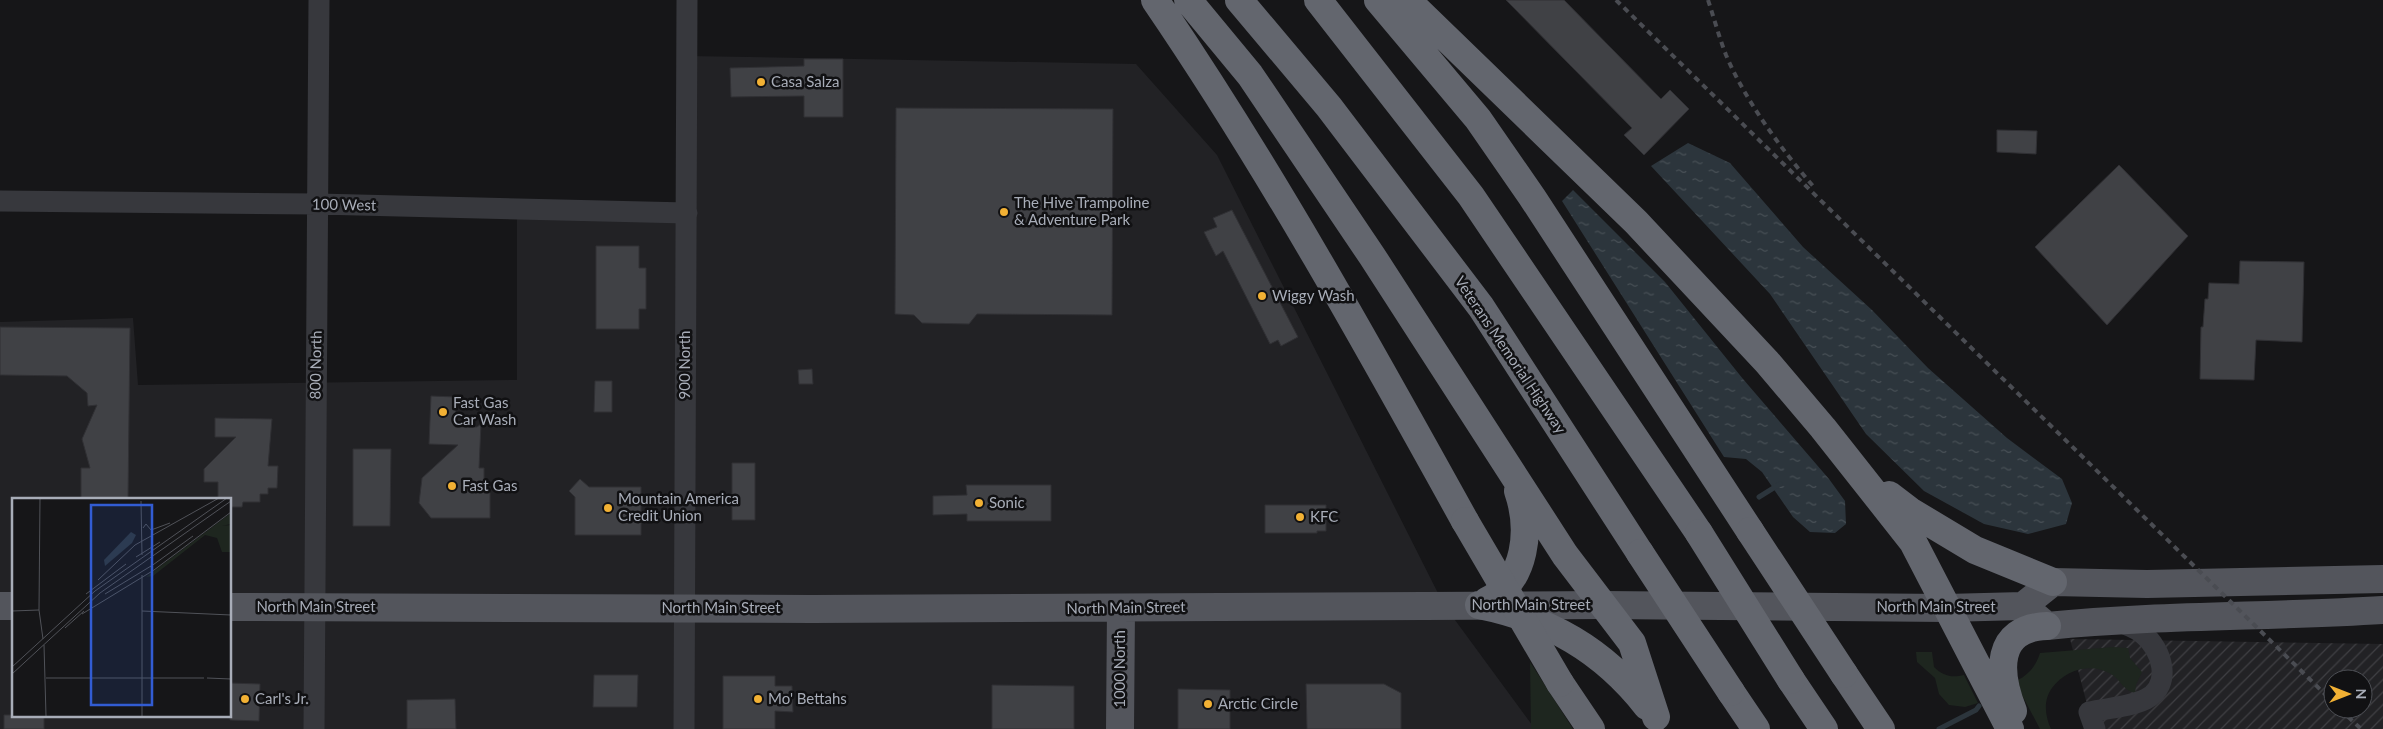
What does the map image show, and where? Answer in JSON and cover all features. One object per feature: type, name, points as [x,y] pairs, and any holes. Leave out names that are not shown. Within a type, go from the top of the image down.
[{"type":"highway","points":[[1155,0],[1213,85],[1283,199],[1465,521],[1560,683],[1591,729]]},
{"type":"highway","points":[[1188,0],[1250,75],[1311,164],[1565,555],[1632,643],[1660,723]]},
{"type":"highway","name":"Veterans Memorial Highway","points":[[1239,0],[1329,108],[1481,308],[1756,729]]},
{"type":"highway","points":[[1318,0],[1471,196],[1700,533],[1791,680],[1824,729]]},
{"type":"highway","points":[[1378,0],[1402,26],[1489,134],[1881,729]]},
{"type":"highway","points":[[1407,0],[1649,236],[1766,362],[1856,470],[1913,542],[2010,729]]},
{"type":"highway","points":[[1479,605],[1491,600],[1509,583],[1524,551],[1525,528],[1522,504],[1510,470]]},
{"type":"highway","points":[[1856,470],[1910,511],[1975,550],[2053,582]]},
{"type":"highway","points":[[1479,605],[1504,610],[1540,623],[1590,649],[1619,673],[1660,723]]},
{"type":"highway","points":[[2019,729],[2004,688],[2003,668],[2006,650],[2010,640],[2019,632],[2033,626],[2047,626]]},
{"type":"main road","points":[[2383,578],[2147,584],[2053,582],[2023,606],[2047,626],[2113,620],[2267,616],[2383,610]]},
{"type":"main road","name":"North Main Street","points":[[231,607],[1120,608],[1604,605],[1946,608],[2023,606]]},
{"type":"main road","name":"1000 North","points":[[1120,608],[1120,729]]},
{"type":"street","name":"800 North","points":[[314,729],[319,0]]},
{"type":"street","name":"900 North","points":[[684,729],[687,0]]},
{"type":"street","name":"100 West","points":[[0,201],[318,204],[687,213]]},
{"type":"street","points":[[2092,720],[2146,699],[2154,693],[2162,677],[2161,659],[2153,644],[2143,634],[2130,626],[2113,620]]},
{"type":"shaded area","points":[[687,56],[1136,64],[1217,155],[1444,605],[1535,729],[0,729],[0,322],[133,318],[138,385],[517,380],[517,209],[687,213]]},
{"type":"shaded area","points":[[2070,639],[2383,644],[2383,729],[2096,729],[2089,712]]},
{"type":"shaded area","points":[[2113,647],[2128,648],[2130,658],[2142,672],[2136,685],[2135,693],[2128,690],[2114,676],[2103,670],[2087,668],[2071,672],[2057,682],[2047,698],[2046,713],[2051,729],[2040,729],[2021,693],[2018,680],[2032,669],[2040,653]]},
{"type":"shaded area","points":[[1916,652],[1932,652],[1934,667],[1944,674],[1952,676],[1964,675],[1978,703],[1965,707],[1949,705],[1939,694],[1935,678],[1917,662]]},
{"type":"shaded area","points":[[1530,662],[1573,729],[1531,729]]},
{"type":"water","points":[[1688,143],[1730,163],[1803,247],[1872,310],[1928,368],[2007,438],[2062,479],[2072,503],[2066,524],[2028,534],[1984,524],[1924,491],[1866,434],[1770,294],[1651,166]]},
{"type":"water","points":[[1573,190],[1665,282],[1743,379],[1829,479],[1845,501],[1846,524],[1835,533],[1810,532],[1793,517],[1762,472],[1746,459],[1724,457],[1562,201]]},
{"type":"building","points":[[1506,0],[1564,0],[1661,99],[1670,90],[1689,109],[1644,155],[1624,135],[1632,128]]},
{"type":"building","points":[[804,59],[843,59],[843,117],[804,117],[804,96],[731,97],[730,68],[804,66]]},
{"type":"building","name":"The Hive Trampoline & Adventure Park","points":[[896,108],[1113,109],[1112,315],[977,314],[969,324],[922,323],[914,315],[895,314]]},
{"type":"building","points":[[1997,130],[2037,131],[2036,154],[1997,152]]},
{"type":"building","points":[[2119,165],[2188,236],[2107,325],[2035,247]]},
{"type":"building","name":"Wiggy Wash","points":[[1232,210],[1298,337],[1281,346],[1278,340],[1270,344],[1223,251],[1216,256],[1204,232],[1217,227],[1213,218]]},
{"type":"building","points":[[596,246],[639,246],[639,268],[646,268],[646,309],[639,309],[639,329],[596,329]]},
{"type":"building","points":[[2240,261],[2304,262],[2302,342],[2256,340],[2254,380],[2200,379],[2201,327],[2203,327],[2205,299],[2208,299],[2209,283],[2239,284]]},
{"type":"building","points":[[0,327],[130,328],[128,498],[81,498],[81,468],[90,468],[82,439],[97,405],[88,406],[87,393],[67,376],[0,375]]},
{"type":"building","points":[[812,369],[813,384],[799,384],[798,370]]},
{"type":"building","points":[[595,381],[612,381],[612,412],[594,412]]},
{"type":"building","points":[[431,396],[456,397],[455,427],[477,427],[481,424],[479,468],[484,468],[484,493],[490,493],[490,518],[431,518],[419,503],[422,478],[458,445],[429,444]]},
{"type":"building","points":[[215,418],[272,419],[268,466],[278,466],[277,488],[268,488],[268,494],[260,494],[260,502],[243,502],[242,507],[231,507],[231,498],[218,498],[218,482],[204,482],[204,469],[236,437],[215,437]]},
{"type":"building","points":[[353,449],[391,449],[390,526],[353,526]]},
{"type":"building","points":[[732,463],[755,463],[755,520],[732,520]]},
{"type":"building","points":[[580,479],[589,487],[641,487],[641,535],[575,535],[575,497],[569,491]]},
{"type":"building","name":"Sonic","points":[[966,485],[1051,485],[1051,521],[967,521],[967,514],[933,515],[933,496],[967,495]]},
{"type":"building","name":"KFC","points":[[1265,505],[1326,505],[1326,531],[1317,531],[1317,533],[1265,533]]},
{"type":"building","points":[[594,675],[638,675],[637,707],[593,707]]},
{"type":"building","name":"Mo' Bettahs","points":[[723,676],[775,676],[775,686],[792,686],[793,712],[775,711],[775,729],[723,729]]},
{"type":"building","name":"Carl's Jr.","points":[[231,683],[260,684],[259,721],[230,720]]},
{"type":"building","points":[[1306,684],[1384,684],[1401,693],[1401,729],[1307,729]]},
{"type":"building","points":[[992,685],[1074,686],[1074,729],[992,729]]},
{"type":"building","points":[[1178,689],[1230,690],[1230,729],[1178,729]]},
{"type":"building","points":[[455,699],[456,729],[407,729],[407,700]]},
{"type":"building","points":[[4,715],[44,716],[44,729],[4,729]]},
{"type":"waterway","points":[[1759,497],[1780,484]]},
{"type":"waterway","points":[[1939,729],[1976,710],[1979,706]]},
{"type":"railway","points":[[1616,0],[2323,692]]},
{"type":"railway","points":[[1708,0],[1726,55],[1743,89],[1776,140],[1813,186]]},
{"type":"railway","points":[[2350,719],[2361,729]]},
{"type":"place","name":"Casa Salza","points":[[761,82]]},
{"type":"place","name":"The Hive Trampoline & Adventure Park","points":[[1004,212]]},
{"type":"place","name":"Wiggy Wash","points":[[1262,296]]},
{"type":"place","name":"Fast Gas Car Wash","points":[[443,412]]},
{"type":"place","name":"Fast Gas","points":[[452,486]]},
{"type":"place","name":"Sonic","points":[[979,503]]},
{"type":"place","name":"Mountain America Credit Union","points":[[608,508]]},
{"type":"place","name":"KFC","points":[[1300,517]]},
{"type":"place","name":"Carl's Jr.","points":[[245,699]]},
{"type":"place","name":"Mo' Bettahs","points":[[758,699]]},
{"type":"place","name":"Arctic Circle","points":[[1208,704]]}]
